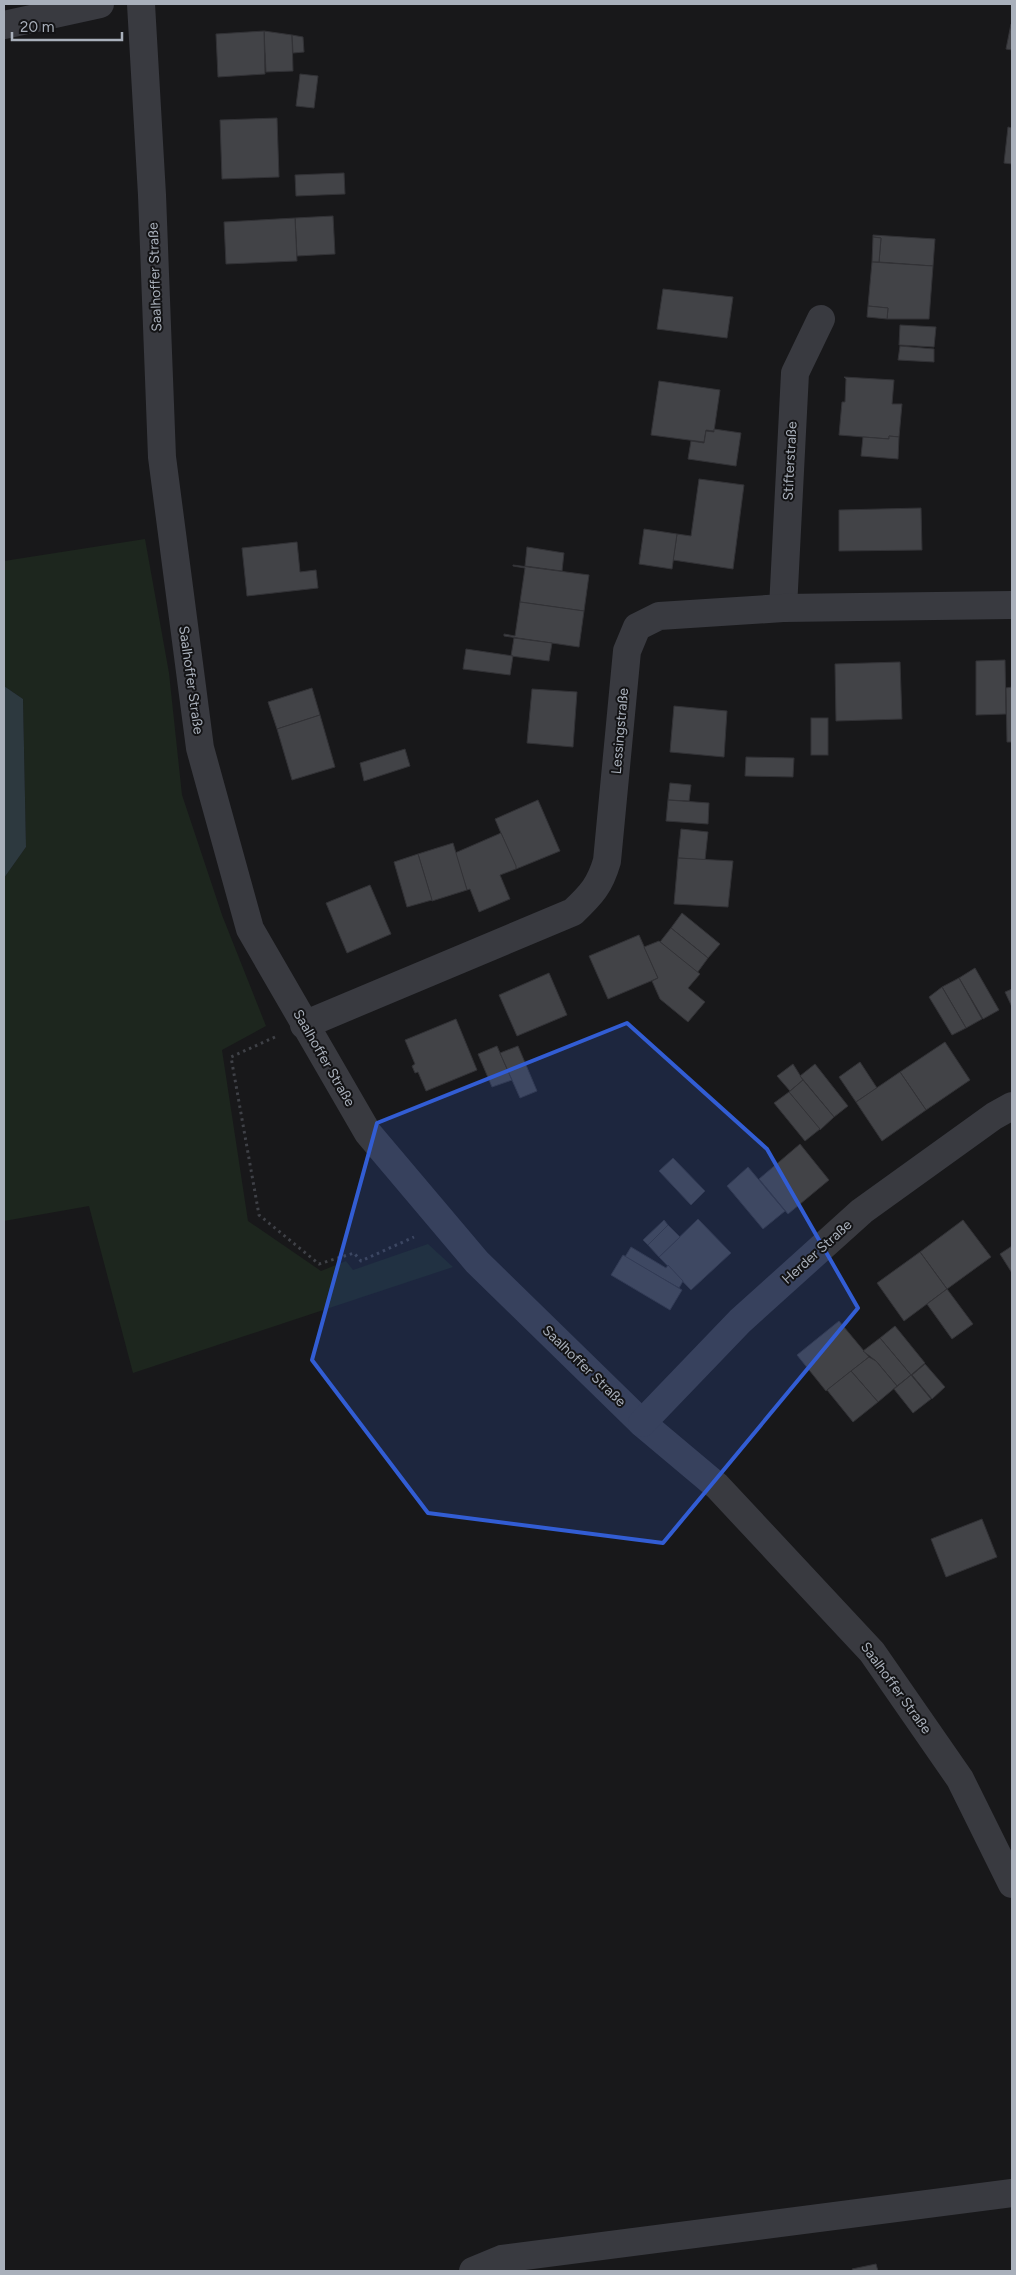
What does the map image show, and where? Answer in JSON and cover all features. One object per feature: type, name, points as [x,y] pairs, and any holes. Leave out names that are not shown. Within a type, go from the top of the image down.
[{"type":"street","points":[[4,25],[100,4]]},
{"type":"street","name":"Saalhoffer Straße","points":[[141,4],[152,195],[162,457],[200,748],[250,929],[368,1133],[477,1262],[642,1423],[717,1486],[872,1652],[960,1779],[1012,1884]]},
{"type":"street","name":"Stifterstraße","points":[[783,608],[795,373],[821,319]]},
{"type":"street","name":"Lessingstraße","points":[[304,1025],[572,912],[593,893],[602,878],[607,860],[627,651],[637,627],[659,616],[783,608],[1012,604]]},
{"type":"street","name":"Herder Straße","points":[[642,1423],[740,1321],[862,1211],[994,1116],[1012,1106]]},
{"type":"street","points":[[473,2271],[502,2259],[1012,2193]]},
{"type":"path","points":[[304,1025],[231,1057],[259,1215],[319,1264],[354,1253],[361,1261],[444,1223]]},
{"type":"highlighted area","points":[[627,1023],[767,1149],[858,1308],[663,1543],[428,1513],[312,1360],[377,1123]]},
{"type":"shaded area","points":[[145,539],[169,673],[182,795],[222,915],[266,1026],[222,1050],[248,1221],[321,1271],[346,1261],[353,1270],[428,1244],[453,1267],[133,1373],[89,1206],[4,1221],[4,878],[26,847],[23,699],[4,686],[4,561]]},
{"type":"shaded area","points":[[4,686],[23,699],[26,847],[4,878]]},
{"type":"building","points":[[1012,24],[1012,50],[1006,49]]},
{"type":"building","points":[[264,31],[292,35],[293,71],[266,72]]},
{"type":"building","points":[[264,31],[265,74],[218,77],[216,34]]},
{"type":"building","points":[[292,35],[303,37],[304,52],[293,53]]},
{"type":"building","points":[[300,74],[318,76],[314,108],[296,106]]},
{"type":"building","points":[[277,118],[279,177],[222,179],[220,120]]},
{"type":"building","points":[[1008,127],[1012,128],[1012,164],[1004,163]]},
{"type":"building","points":[[344,173],[345,194],[296,196],[295,175]]},
{"type":"building","points":[[333,216],[335,254],[297,256],[295,218]]},
{"type":"building","points":[[295,218],[297,261],[226,264],[224,222]]},
{"type":"building","points":[[873,235],[935,239],[933,266],[879,262],[881,238],[873,237]]},
{"type":"building","points":[[873,237],[881,238],[879,262],[872,262]]},
{"type":"building","points":[[872,262],[933,266],[929,319],[887,319],[888,308],[868,306]]},
{"type":"building","points":[[663,289],[733,297],[727,338],[657,329]]},
{"type":"building","points":[[868,306],[888,308],[887,319],[867,317]]},
{"type":"building","points":[[900,325],[936,327],[934,347],[899,345]]},
{"type":"building","points":[[900,346],[934,349],[934,362],[898,360]]},
{"type":"building","points":[[844,377],[894,380],[892,404],[902,404],[899,437],[889,436],[889,439],[839,435],[842,402],[845,402],[846,379]]},
{"type":"building","points":[[659,381],[720,390],[714,431],[706,430],[704,442],[651,435]]},
{"type":"building","points":[[714,429],[741,433],[736,466],[688,459],[691,441],[704,443],[706,431],[714,432]]},
{"type":"building","points":[[889,436],[899,437],[898,459],[861,456],[863,437],[889,439]]},
{"type":"building","points":[[699,479],[744,485],[733,569],[673,560],[677,534],[691,536]]},
{"type":"building","points":[[921,508],[922,550],[839,551],[839,510]]},
{"type":"building","points":[[644,529],[677,534],[672,569],[639,564]]},
{"type":"building","points":[[297,542],[300,572],[316,570],[318,588],[247,596],[242,548]]},
{"type":"building","points":[[527,547],[564,553],[562,571],[525,566]]},
{"type":"building","points":[[513,565],[589,575],[584,611],[520,602],[525,568]]},
{"type":"building","points":[[520,602],[584,611],[579,647],[504,636],[504,634],[515,636]]},
{"type":"building","points":[[514,638],[552,643],[549,661],[511,656]]},
{"type":"building","points":[[466,649],[513,656],[510,675],[463,669]]},
{"type":"building","points":[[1005,660],[1006,714],[976,715],[976,661]]},
{"type":"building","points":[[900,662],[902,719],[836,721],[835,664]]},
{"type":"building","points":[[1012,687],[1012,742],[1007,742],[1006,688]]},
{"type":"building","points":[[312,688],[320,715],[277,729],[268,702]]},
{"type":"building","points":[[532,689],[577,692],[573,747],[527,743]]},
{"type":"building","points":[[674,706],[727,711],[724,757],[670,752]]},
{"type":"building","points":[[320,715],[335,767],[292,780],[277,729]]},
{"type":"building","points":[[811,718],[828,718],[828,755],[811,755]]},
{"type":"building","points":[[405,749],[410,766],[364,781],[360,763]]},
{"type":"building","points":[[746,757],[794,758],[793,777],[745,776]]},
{"type":"building","points":[[670,783],[691,785],[689,801],[668,800]]},
{"type":"building","points":[[538,800],[560,851],[516,869],[495,819]]},
{"type":"building","points":[[668,800],[709,803],[708,824],[666,821]]},
{"type":"building","points":[[681,829],[708,832],[705,860],[678,858]]},
{"type":"building","points":[[501,833],[516,866],[516,869],[500,875],[510,899],[479,912],[470,889],[467,890],[455,853]]},
{"type":"building","points":[[453,843],[467,890],[432,901],[418,854]]},
{"type":"building","points":[[418,854],[432,900],[407,907],[394,862]]},
{"type":"building","points":[[678,858],[733,861],[728,907],[674,904]]},
{"type":"building","points":[[370,885],[391,934],[347,953],[326,903]]},
{"type":"building","points":[[682,913],[720,944],[708,958],[671,928]]},
{"type":"building","points":[[671,928],[708,958],[697,973],[660,942]]},
{"type":"building","points":[[639,935],[658,978],[608,999],[589,956]]},
{"type":"building","points":[[659,941],[700,974],[688,988],[705,1002],[688,1022],[660,999],[652,981],[658,978],[644,947]]},
{"type":"building","points":[[975,968],[999,1010],[983,1019],[959,978]]},
{"type":"building","points":[[549,973],[567,1015],[517,1036],[499,995]]},
{"type":"building","points":[[959,978],[982,1019],[966,1028],[942,987]]},
{"type":"building","points":[[942,987],[966,1028],[952,1035],[929,997]]},
{"type":"building","points":[[1012,989],[1012,1007],[1005,992]]},
{"type":"building","points":[[456,1019],[477,1070],[426,1091],[418,1072],[415,1073],[412,1066],[415,1064],[405,1040]]},
{"type":"building","points":[[945,1042],[970,1080],[926,1110],[900,1072]]},
{"type":"building","points":[[497,1046],[512,1080],[492,1087],[478,1054]]},
{"type":"building","points":[[518,1046],[537,1091],[520,1098],[500,1053]]},
{"type":"building","points":[[860,1062],[877,1088],[856,1102],[839,1077]]},
{"type":"building","points":[[793,1064],[803,1080],[790,1091],[777,1076]]},
{"type":"building","points":[[815,1064],[848,1106],[834,1117],[800,1076]]},
{"type":"building","points":[[900,1072],[926,1110],[882,1141],[856,1102]]},
{"type":"building","points":[[803,1080],[834,1117],[820,1130],[789,1092]]},
{"type":"building","points":[[789,1092],[820,1129],[805,1141],[774,1103]]},
{"type":"building","points":[[800,1144],[829,1180],[788,1214],[759,1179]]},
{"type":"building","points":[[673,1158],[705,1191],[691,1205],[659,1171]]},
{"type":"building","points":[[748,1167],[785,1211],[763,1229],[727,1186]]},
{"type":"building","points":[[698,1219],[731,1253],[691,1290],[659,1257]]},
{"type":"building","points":[[664,1220],[668,1225],[648,1245],[643,1240]]},
{"type":"building","points":[[963,1220],[991,1257],[947,1289],[920,1252]]},
{"type":"building","points":[[668,1225],[680,1237],[659,1257],[648,1245]]},
{"type":"building","points":[[1012,1246],[1012,1273],[1000,1254]]},
{"type":"building","points":[[631,1247],[666,1268],[668,1265],[683,1281],[679,1288],[625,1257]]},
{"type":"building","points":[[920,1252],[947,1289],[904,1321],[877,1283]]},
{"type":"building","points":[[623,1255],[682,1290],[670,1310],[611,1275]]},
{"type":"building","points":[[947,1289],[973,1324],[952,1339],[927,1304]]},
{"type":"building","points":[[839,1321],[869,1357],[826,1391],[797,1355]]},
{"type":"building","points":[[895,1326],[925,1363],[911,1375],[880,1338]]},
{"type":"building","points":[[880,1338],[911,1375],[897,1386],[876,1361],[863,1351]]},
{"type":"building","points":[[869,1357],[876,1361],[897,1386],[878,1402],[851,1371]]},
{"type":"building","points":[[925,1364],[945,1387],[932,1399],[912,1375]]},
{"type":"building","points":[[851,1371],[878,1402],[853,1422],[827,1390]]},
{"type":"building","points":[[911,1375],[931,1399],[913,1413],[894,1389]]},
{"type":"building","points":[[982,1519],[997,1557],[946,1577],[931,1539]]},
{"type":"building","points":[[876,2264],[878,2271],[853,2271],[852,2269]]}]
